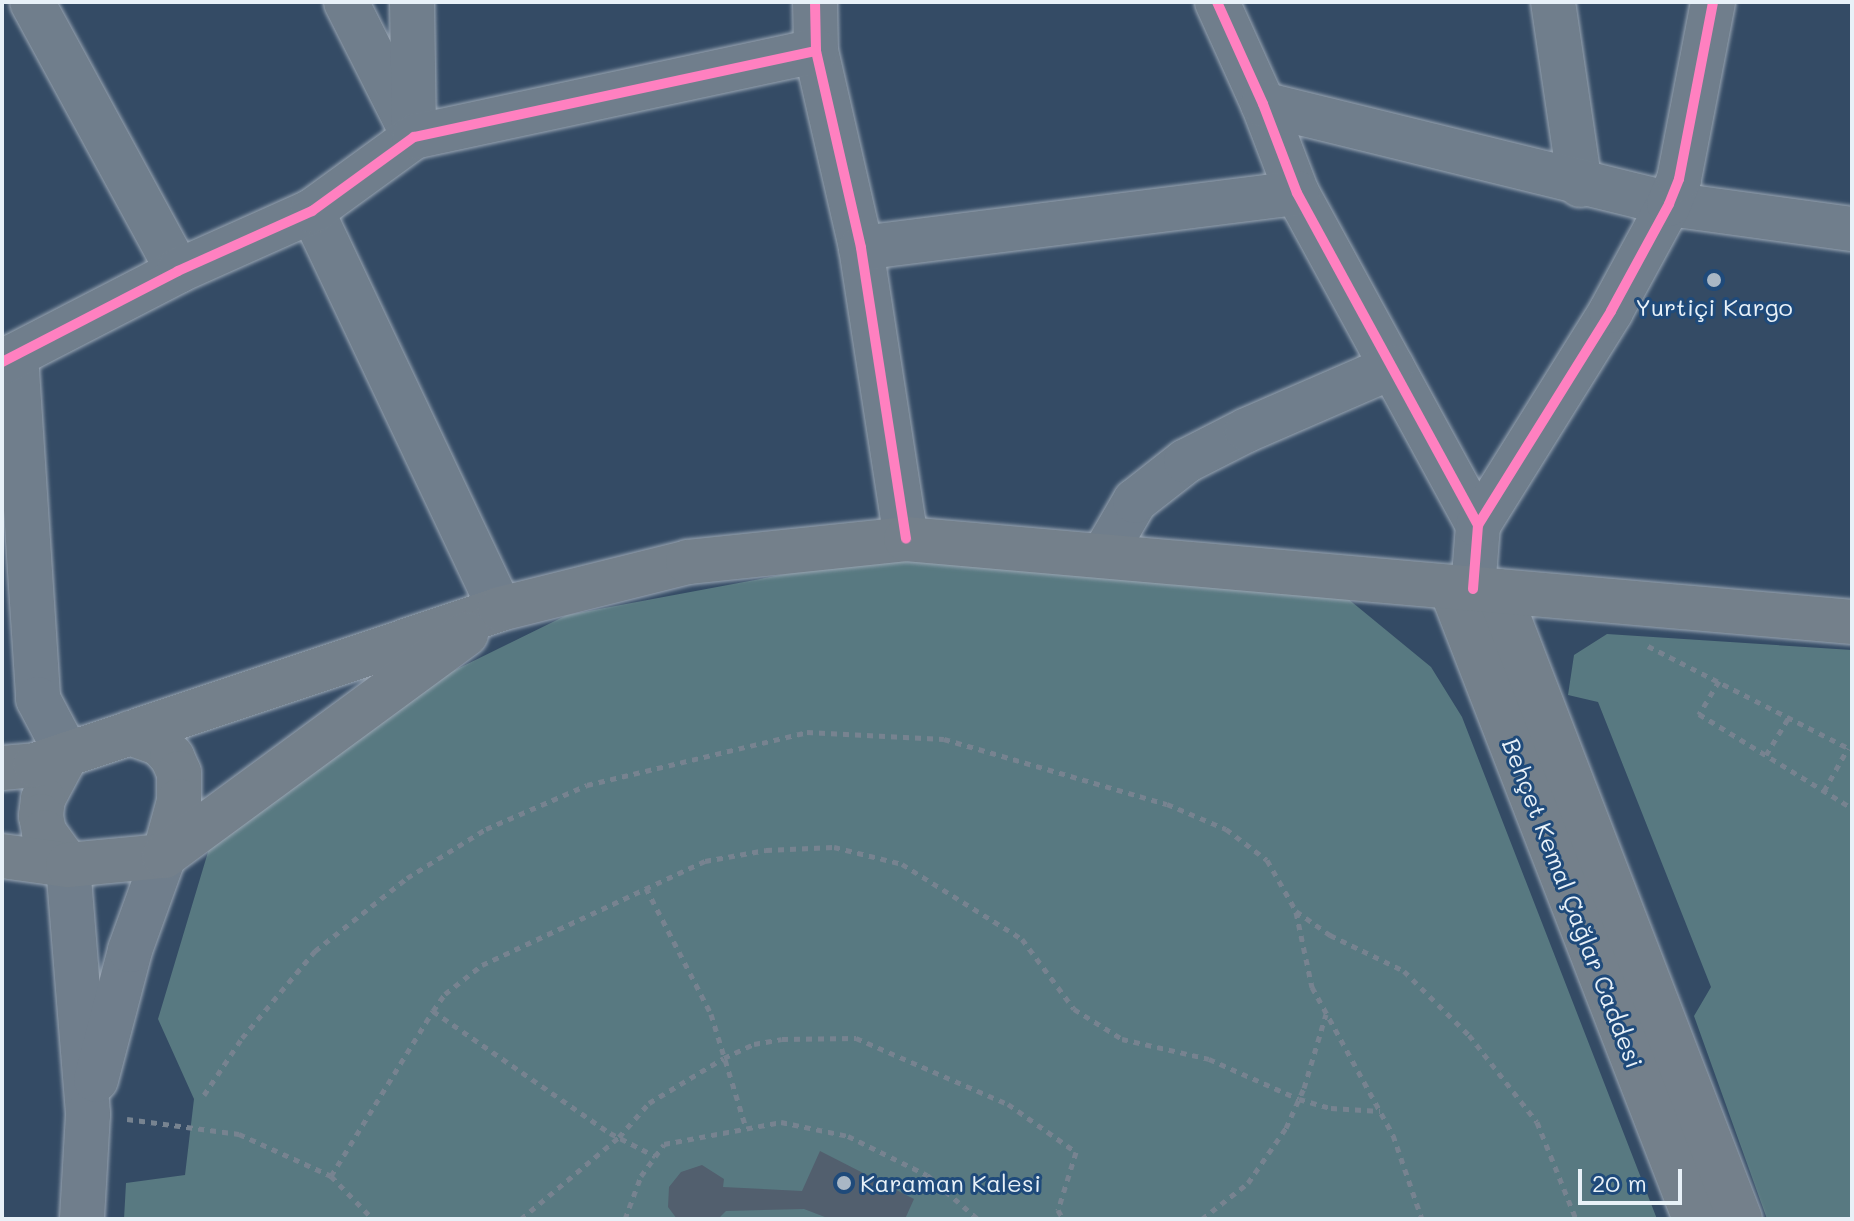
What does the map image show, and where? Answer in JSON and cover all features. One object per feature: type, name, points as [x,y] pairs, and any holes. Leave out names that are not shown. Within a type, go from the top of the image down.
[{"type":"main road","points":[[2,768],[35,765],[500,609],[688,562],[906,539],[1852,622]]},
{"type":"main road","name":"Behçet Kemal Çağlar Caddesi","points":[[1474,589],[1695,1219]]},
{"type":"main road","name":"Behçet Kemal Çağlar Caddesi","points":[[1474,589],[1740,1219]]},
{"type":"main road","points":[[2,856],[68,865],[164,856],[500,609]]},
{"type":"main road","points":[[130,733],[160,744],[172,757],[179,773],[179,801],[164,856]]},
{"type":"main road","points":[[67,754],[43,799],[41,816],[44,832],[68,865]]},
{"type":"street","points":[[32,2],[178,271]]},
{"type":"street","points":[[346,2],[414,137]]},
{"type":"street","points":[[412,2],[414,137]]},
{"type":"street","points":[[815,2],[816,51],[861,248],[906,539]]},
{"type":"street","points":[[1217,2],[1263,104],[1297,193],[1478,525]]},
{"type":"street","points":[[1553,2],[1580,185]]},
{"type":"street","points":[[1474,589],[1478,525],[1611,311],[1669,204],[1679,179],[1713,2]]},
{"type":"street","points":[[67,754],[38,699],[9,358],[178,271],[312,211],[414,137],[816,51]]},
{"type":"street","points":[[1263,104],[1580,185],[1669,204],[1852,229]]},
{"type":"street","points":[[861,248],[1297,193]]},
{"type":"street","points":[[312,211],[500,609]]},
{"type":"street","points":[[1103,556],[1135,501],[1186,461],[1247,430],[1392,367]]},
{"type":"street","points":[[88,1114],[130,950],[164,856]]},
{"type":"street","points":[[68,865],[88,1114],[82,1219]]},
{"type":"path","points":[[1639,642],[1850,749],[1824,791]]},
{"type":"path","points":[[1719,681],[1699,714],[1852,808]]},
{"type":"path","points":[[1766,755],[1789,717]]},
{"type":"path","points":[[204,1095],[242,1038],[315,951],[407,878],[486,829],[587,785],[807,732],[944,739],[1167,804],[1226,829],[1267,860],[1296,911],[1312,987],[1393,1135],[1422,1219]]},
{"type":"path","points":[[331,1176],[445,994],[482,965],[705,861],[766,850],[834,847],[902,864],[1022,939],[1074,1009],[1122,1039],[1209,1059],[1299,1099],[1331,1108],[1380,1111]]},
{"type":"path","points":[[646,888],[711,1014],[746,1128]]},
{"type":"path","points":[[1296,911],[1330,935],[1404,971],[1469,1035],[1537,1122],[1576,1219]]},
{"type":"path","points":[[433,1011],[619,1137],[655,1156]]},
{"type":"path","points":[[1202,1219],[1248,1183],[1286,1128],[1299,1099],[1326,1013]]},
{"type":"path","points":[[521,1219],[619,1137],[649,1103],[724,1058],[754,1044],[782,1039],[856,1038],[995,1098],[1076,1152],[1058,1210],[1063,1219]]},
{"type":"path","points":[[88,1114],[239,1134],[331,1176],[373,1219]]},
{"type":"path","points":[[625,1219],[641,1176],[664,1144],[781,1122],[848,1136],[927,1175],[978,1219]]},
{"type":"green space","name":"Karaman Kalesi","points":[[867,559],[993,562],[1347,598],[1431,667],[1462,717],[1657,1219],[124,1219],[126,1183],[185,1175],[194,1099],[158,1019],[211,842],[398,698],[567,615]]},
{"type":"green space","points":[[1607,634],[1852,650],[1852,1219],[1767,1219],[1694,1016],[1711,987],[1598,702],[1568,695],[1574,655]]},
{"type":"building","name":"Karaman Kalesi","points":[[820,1151],[914,1199],[905,1219],[830,1219],[804,1209],[726,1211],[718,1219],[677,1219],[668,1207],[669,1187],[681,1172],[702,1165],[724,1179],[723,1187],[802,1191]]},
{"type":"cycle path","points":[[815,2],[816,51],[861,248],[906,539]]},
{"type":"cycle path","points":[[1217,2],[1263,104],[1297,193],[1478,525]]},
{"type":"cycle path","points":[[1473,589],[1478,525],[1611,311],[1669,204],[1679,179],[1713,2]]},
{"type":"cycle path","points":[[2,362],[178,271],[312,211],[414,137],[816,51]]},
{"type":"place","name":"Yurtiçi Kargo","points":[[1714,280]]},
{"type":"place","name":"Karaman Kalesi","points":[[844,1183]]}]
